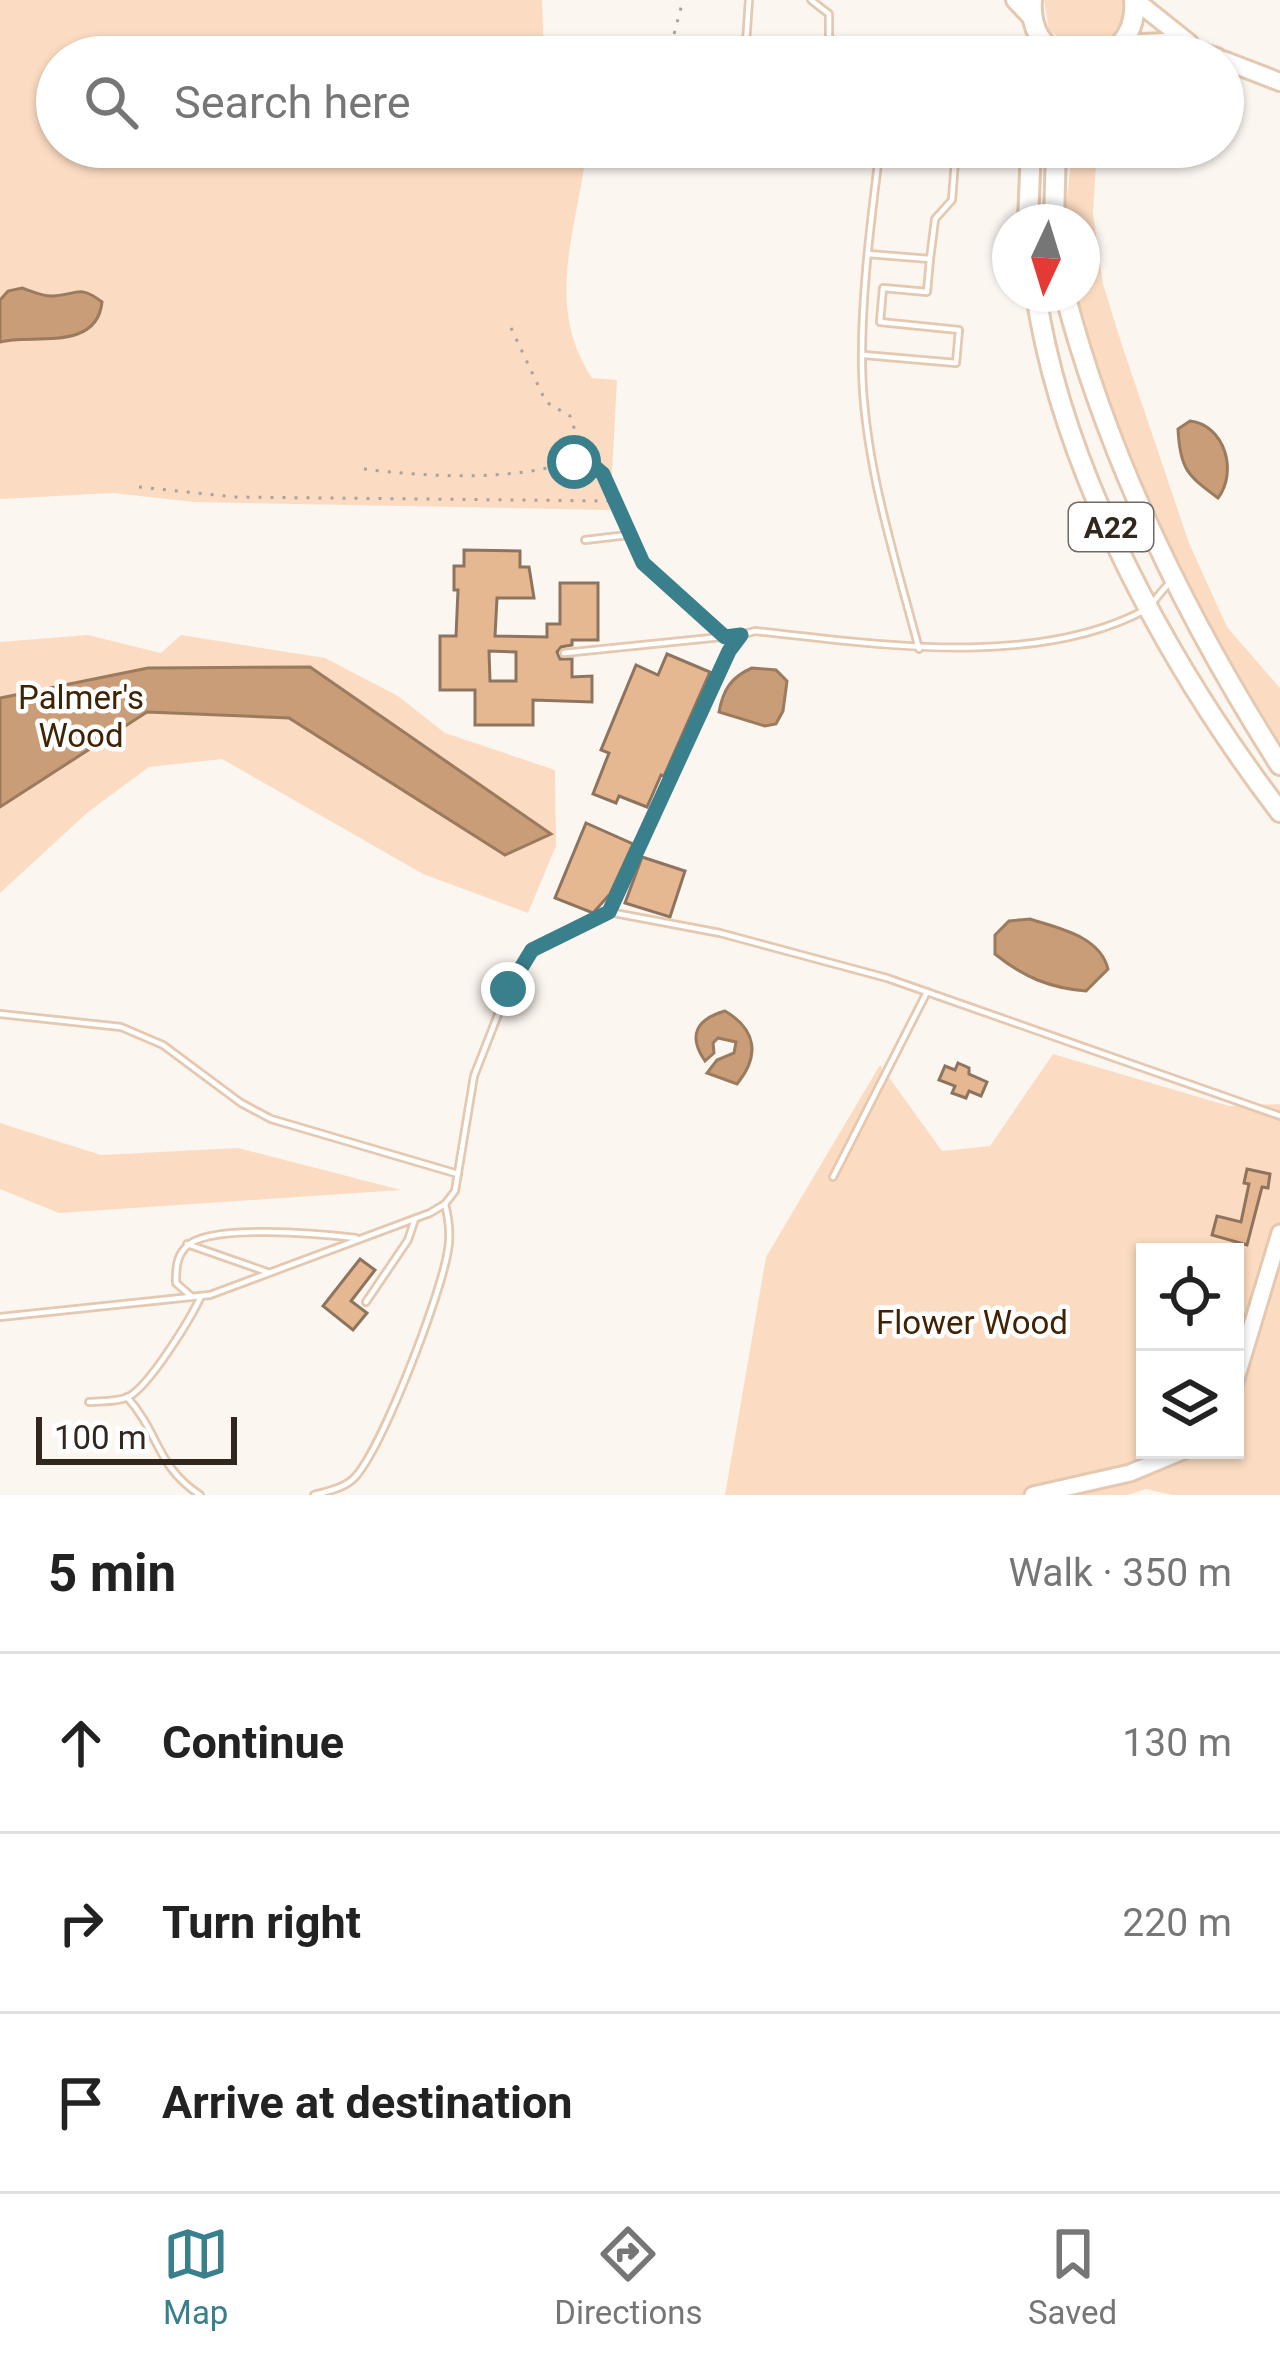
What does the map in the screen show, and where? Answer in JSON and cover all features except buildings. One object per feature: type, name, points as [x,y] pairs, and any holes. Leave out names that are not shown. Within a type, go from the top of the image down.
[{"type":"highway","points":[[1126,36],[1134,17],[1134,0]]},
{"type":"highway","points":[[1029,204],[1030,168]]},
{"type":"highway","points":[[1054,204],[1055,168]]},
{"type":"highway","name":"A22","points":[[1039,312],[1069,434],[1148,608],[1219,725],[1280,812]]},
{"type":"highway","name":"A22","points":[[1070,312],[1103,419],[1173,579],[1229,685],[1280,765]]},
{"type":"main road","points":[[1015,0],[1032,9]]},
{"type":"main road","points":[[1134,0],[1185,36]]},
{"type":"main road","points":[[1244,68],[1280,82]]},
{"type":"street","points":[[1244,1352],[1280,1233]]},
{"type":"street","points":[[1033,1495],[1130,1473],[1163,1459]]},
{"type":"lane","points":[[746,36],[749,0]]},
{"type":"lane","points":[[811,0],[829,14],[829,36]]},
{"type":"lane","points":[[878,168],[862,355],[880,498],[919,649]]},
{"type":"lane","points":[[862,355],[956,363],[959,330],[880,322],[883,288],[927,292],[935,219],[952,200],[954,168]]},
{"type":"lane","points":[[868,254],[930,259]]},
{"type":"lane","points":[[582,456],[603,474],[643,563],[725,637]]},
{"type":"lane","points":[[585,540],[628,535]]},
{"type":"lane","points":[[564,653],[755,631],[919,649],[1032,643],[1123,622],[1148,608],[1173,579]]},
{"type":"lane","points":[[609,912],[729,651],[741,635]]},
{"type":"lane","points":[[0,1317],[201,1296],[446,1204],[455,1191],[480,1055],[523,961],[532,950],[609,912],[720,933],[927,992],[1280,1116]]},
{"type":"lane","points":[[833,1178],[927,992]]},
{"type":"lane","points":[[0,1014],[121,1027],[163,1046],[272,1119],[458,1174]]},
{"type":"lane","points":[[314,1495],[354,1480],[377,1441],[427,1322],[448,1252],[446,1204]]},
{"type":"lane","points":[[366,1302],[408,1240],[415,1219]]},
{"type":"lane","points":[[192,1298],[176,1282],[176,1263],[187,1244],[211,1235],[362,1238]]},
{"type":"lane","points":[[187,1244],[268,1273]]},
{"type":"lane","points":[[89,1402],[128,1397],[187,1327],[201,1296]]},
{"type":"lane","points":[[128,1397],[148,1423],[165,1465],[200,1495]]},
{"type":"path","points":[[674,36],[683,0]]},
{"type":"path","points":[[364,469],[435,476],[520,472],[574,462],[582,456],[570,416],[546,402],[511,328]]},
{"type":"path","points":[[139,487],[235,497],[616,501]]},
{"type":"green space","points":[[0,0],[542,0],[543,36],[36,36],[36,168],[583,168],[568,265],[569,322],[592,378],[617,380],[610,510],[194,502],[113,493],[0,499]]},
{"type":"green space","points":[[1044,0],[1123,0],[1121,22],[1112,36],[1057,36],[1049,30]]},
{"type":"green space","points":[[1070,168],[1096,168],[1094,204],[1066,204]]},
{"type":"green space","points":[[1100,263],[1121,342],[1189,543],[1227,627],[1280,688],[1280,743],[1170,544],[1133,461],[1082,312],[1100,312]]},
{"type":"green space","name":"Palmer's Wood","points":[[88,635],[161,653],[181,635],[325,658],[398,696],[445,733],[555,770],[556,846],[528,913],[423,874],[222,759],[149,767],[88,812],[0,893],[0,642]]},
{"type":"green space","name":"Flower Wood","points":[[1053,1054],[1229,1106],[1280,1104],[1280,1495],[1172,1495],[1146,1489],[1127,1495],[725,1495],[766,1257],[880,1065],[942,1151],[990,1146]]},
{"type":"green space","points":[[0,1123],[101,1155],[238,1148],[401,1190],[59,1213],[0,1189]]},
{"type":"shaded area","points":[[22,288],[49,296],[83,292],[102,302],[97,318],[76,335],[0,342],[0,300],[8,291]]},
{"type":"shaded area","points":[[1190,421],[1212,431],[1225,451],[1227,476],[1218,498],[1192,477],[1183,462],[1178,429]]},
{"type":"shaded area","points":[[310,667],[551,834],[505,855],[289,718],[147,712],[0,807],[0,698],[148,668]]},
{"type":"shaded area","points":[[752,668],[776,670],[787,681],[776,724],[765,726],[719,712],[729,685]]},
{"type":"shaded area","points":[[1030,919],[1087,941],[1108,969],[1086,991],[1049,984],[1016,969],[995,954],[995,935],[1009,921]]},
{"type":"shaded area","points":[[725,1011],[744,1026],[752,1044],[749,1063],[737,1084],[707,1073],[717,1060],[734,1053],[736,1042],[718,1038],[714,1053],[705,1061],[697,1043],[702,1023]]},
{"type":"route","points":[[508,989],[532,950],[609,912],[729,651],[741,635],[725,637],[643,563],[603,474],[582,456],[574,462]]}]
